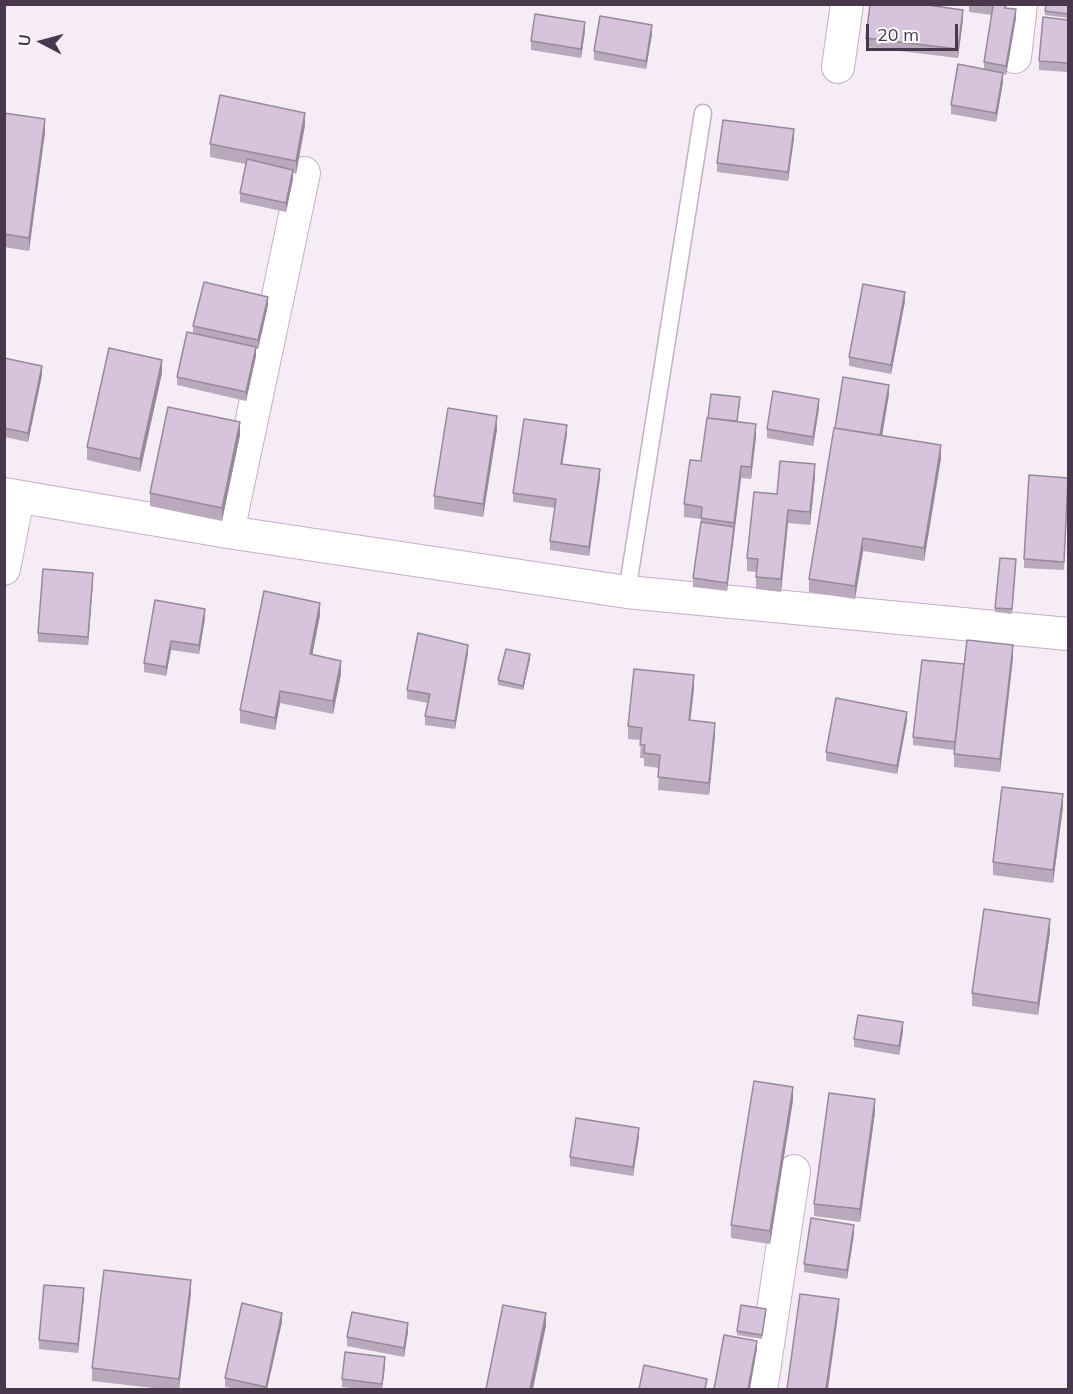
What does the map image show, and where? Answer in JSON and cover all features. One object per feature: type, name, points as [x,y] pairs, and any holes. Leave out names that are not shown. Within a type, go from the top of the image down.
[{"type":"street","points":[[838,67],[847,4]]},
{"type":"street","points":[[1015,57],[1022,4]]},
{"type":"street","points":[[228,532],[304,173]]},
{"type":"street","points":[[4,569],[11,495],[228,532],[627,592],[1068,634]]},
{"type":"street","points":[[761,1389],[794,1171]]},
{"type":"lane","points":[[627,592],[703,113]]},
{"type":"building","points":[[870,4],[920,4],[963,10],[958,49],[866,38]]},
{"type":"building","points":[[979,4],[1006,4],[1005,8],[1016,9],[1006,66],[984,62],[993,6]]},
{"type":"building","points":[[1046,4],[1068,4],[1068,14],[1045,11]]},
{"type":"building","points":[[535,14],[585,22],[581,49],[531,41]]},
{"type":"building","points":[[600,16],[652,25],[646,61],[594,51]]},
{"type":"building","points":[[1043,17],[1068,20],[1068,63],[1039,61]]},
{"type":"building","points":[[958,64],[1003,73],[996,113],[951,105]]},
{"type":"building","points":[[220,95],[305,113],[296,161],[210,144]]},
{"type":"building","points":[[4,113],[45,119],[29,238],[4,234]]},
{"type":"building","points":[[723,120],[794,129],[788,172],[717,163]]},
{"type":"building","points":[[247,159],[293,170],[286,203],[240,193]]},
{"type":"building","points":[[204,282],[268,297],[258,340],[193,326]]},
{"type":"building","points":[[863,284],[905,292],[891,365],[849,357]]},
{"type":"building","points":[[187,332],[256,347],[246,392],[177,377]]},
{"type":"building","points":[[109,348],[162,360],[140,459],[87,447]]},
{"type":"building","points":[[4,358],[42,366],[28,433],[4,428]]},
{"type":"building","points":[[843,377],[889,385],[880,435],[835,428]]},
{"type":"building","points":[[773,391],[819,399],[813,437],[767,429]]},
{"type":"building","points":[[711,394],[740,397],[737,421],[708,418]]},
{"type":"building","points":[[168,407],[240,422],[222,508],[150,493]]},
{"type":"building","points":[[448,408],[497,416],[483,504],[434,496]]},
{"type":"building","points":[[707,418],[756,424],[751,467],[741,466],[734,523],[701,518],[702,507],[684,504],[690,460],[701,461]]},
{"type":"building","points":[[524,419],[567,425],[561,464],[600,469],[589,547],[550,541],[556,499],[513,493]]},
{"type":"building","points":[[834,428],[941,445],[924,548],[863,538],[855,586],[809,579]]},
{"type":"building","points":[[780,461],[815,464],[810,512],[788,510],[781,579],[756,577],[758,559],[747,558],[754,492],[777,494]]},
{"type":"building","points":[[1029,475],[1068,478],[1064,562],[1024,559]]},
{"type":"building","points":[[701,522],[734,527],[727,583],[693,578]]},
{"type":"building","points":[[1000,558],[1016,559],[1012,609],[995,608]]},
{"type":"building","points":[[43,569],[93,573],[88,637],[38,633]]},
{"type":"building","points":[[264,591],[320,603],[310,654],[341,661],[333,701],[280,691],[275,718],[240,710]]},
{"type":"building","points":[[155,600],[205,609],[199,645],[171,641],[166,667],[144,663]]},
{"type":"building","points":[[418,633],[468,645],[455,721],[425,716],[430,694],[407,690]]},
{"type":"building","points":[[967,640],[1013,645],[1000,759],[954,754]]},
{"type":"building","points":[[506,649],[530,654],[523,686],[498,680]]},
{"type":"building","points":[[922,660],[964,664],[955,742],[913,737]]},
{"type":"building","points":[[634,669],[694,675],[689,720],[715,723],[709,783],[658,777],[660,755],[644,753],[645,745],[640,745],[642,728],[628,726]]},
{"type":"building","points":[[836,698],[907,712],[897,766],[826,752]]},
{"type":"building","points":[[1002,787],[1063,794],[1053,870],[993,862]]},
{"type":"building","points":[[984,909],[1050,919],[1038,1003],[972,993]]},
{"type":"building","points":[[858,1015],[903,1022],[899,1046],[854,1039]]},
{"type":"building","points":[[754,1081],[793,1087],[770,1231],[731,1225]]},
{"type":"building","points":[[829,1093],[875,1099],[860,1209],[814,1204]]},
{"type":"building","points":[[576,1118],[639,1128],[633,1167],[570,1157]]},
{"type":"building","points":[[811,1218],[854,1225],[847,1270],[804,1264]]},
{"type":"building","points":[[104,1270],[191,1280],[179,1379],[92,1368]]},
{"type":"building","points":[[44,1285],[84,1288],[78,1344],[39,1340]]},
{"type":"building","points":[[800,1294],[839,1299],[826,1389],[787,1389]]},
{"type":"building","points":[[242,1303],[282,1313],[266,1387],[225,1378]]},
{"type":"building","points":[[503,1305],[546,1313],[530,1389],[486,1389]]},
{"type":"building","points":[[741,1305],[766,1309],[762,1335],[737,1331]]},
{"type":"building","points":[[352,1312],[408,1323],[404,1348],[347,1337]]},
{"type":"building","points":[[724,1335],[757,1341],[748,1389],[714,1389]]},
{"type":"building","points":[[345,1352],[385,1357],[382,1384],[342,1379]]},
{"type":"building","points":[[644,1365],[707,1379],[705,1389],[639,1389]]}]
